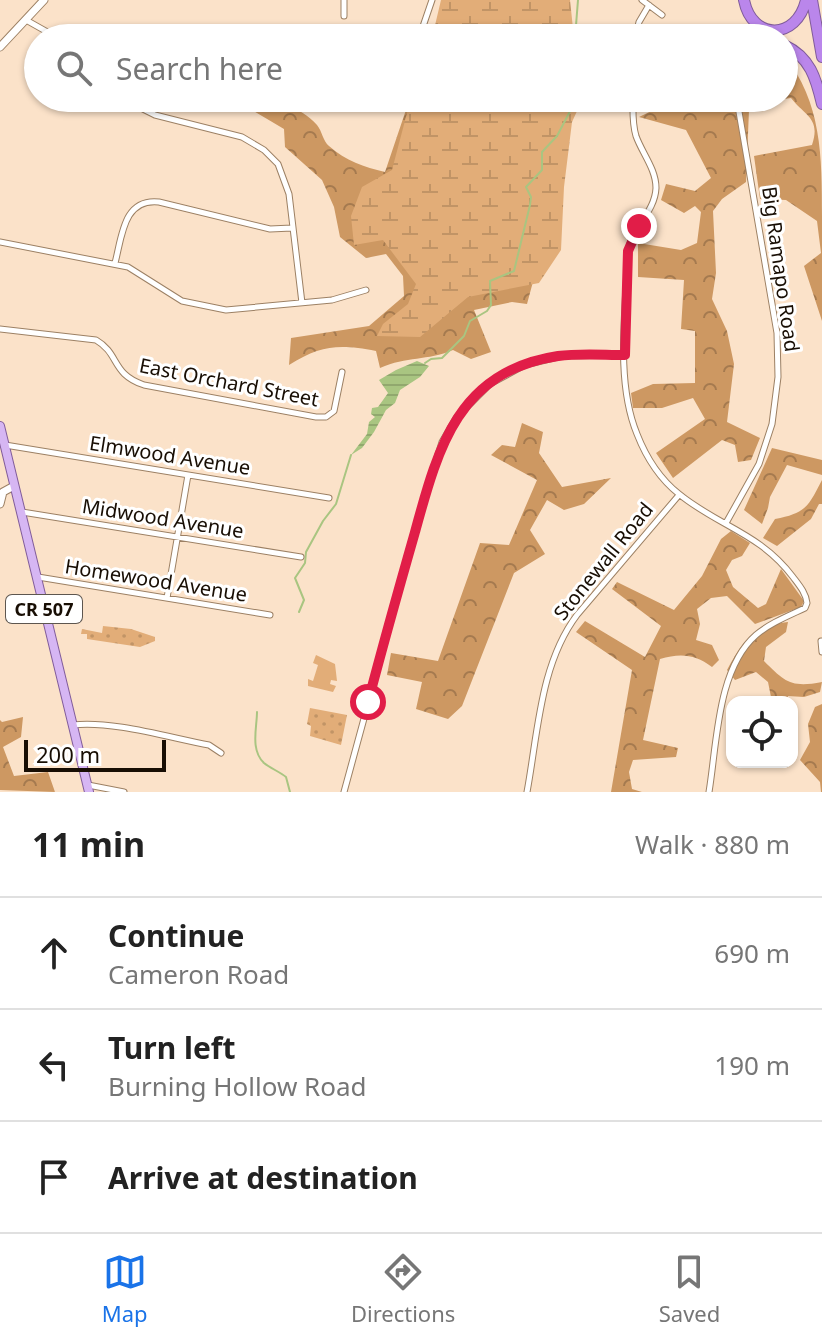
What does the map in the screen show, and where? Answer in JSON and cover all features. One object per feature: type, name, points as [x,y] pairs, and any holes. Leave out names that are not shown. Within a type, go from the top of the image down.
[{"type":"highway","points":[[737,0],[748,24]]},
{"type":"highway","points":[[744,0],[746,9],[758,24]]},
{"type":"highway","points":[[792,24],[809,0]]},
{"type":"highway","points":[[809,0],[822,57]]},
{"type":"highway","points":[[798,52],[810,66],[822,104]]},
{"type":"main road","points":[[0,47],[44,0]]},
{"type":"main road","name":"CR 507","points":[[0,426],[88,788]]},
{"type":"main road","points":[[0,504],[3,492],[14,486]]},
{"type":"street","points":[[344,0],[344,16]]},
{"type":"street","points":[[424,24],[432,0]]},
{"type":"street","points":[[642,0],[662,15]]},
{"type":"street","points":[[638,24],[649,5]]},
{"type":"street","points":[[26,20],[33,24]]},
{"type":"street","points":[[149,112],[242,137],[264,150],[278,164],[287,184],[302,303]]},
{"type":"street","points":[[633,112],[634,131],[656,186],[651,207],[630,244],[626,396],[637,435],[657,471],[679,495],[754,539],[778,560],[800,586],[807,603],[805,608],[756,636],[735,662],[725,693],[709,792]]},
{"type":"street","name":"Big Ramapo Road","points":[[726,523],[759,464],[772,424],[778,377],[777,333],[739,112]]},
{"type":"street","points":[[115,263],[129,214],[136,206],[148,201],[270,229],[292,228]]},
{"type":"street","points":[[0,242],[115,263],[140,273],[191,304],[238,311],[345,298],[366,290]]},
{"type":"street","name":"East Orchard Street","points":[[0,329],[96,340],[108,349],[121,373],[144,385],[316,417],[326,417],[334,411],[342,372]]},
{"type":"street","points":[[344,792],[423,502],[438,454],[455,421],[490,384],[525,365],[562,356],[625,355]]},
{"type":"street","name":"Elmwood Avenue","points":[[5,445],[329,498]]},
{"type":"street","points":[[167,598],[188,475]]},
{"type":"street","name":"Stonewall Road","points":[[527,792],[549,673],[563,635],[679,495]]},
{"type":"street","name":"Midwood Avenue","points":[[20,512],[301,557]]},
{"type":"street","name":"Homewood Avenue","points":[[36,577],[270,615]]},
{"type":"street","points":[[821,641],[822,652]]},
{"type":"street","points":[[73,725],[109,726],[209,745],[221,753]]},
{"type":"street","points":[[88,788],[124,792]]},
{"type":"green space","points":[[441,0],[570,0],[573,24],[435,24]]},
{"type":"green space","points":[[798,75],[813,111],[820,152],[822,321],[804,266],[821,253],[817,221],[786,200],[760,199],[754,156],[812,145],[814,129],[810,118],[798,105]]},
{"type":"green space","points":[[255,112],[302,112],[317,125],[327,144],[335,151],[356,163],[385,172],[405,112],[554,112],[534,278],[527,304],[512,302],[474,310],[491,352],[471,359],[453,350],[380,368],[376,351],[331,348],[311,353],[289,365],[291,338],[369,326],[404,296],[403,276],[386,254],[366,258],[340,237],[334,207],[322,180],[285,147],[284,129]]},
{"type":"green space","points":[[407,112],[577,112],[572,122],[564,187],[561,250],[539,283],[468,297],[420,337],[377,336],[383,324],[408,304],[416,284],[383,240],[354,245],[351,216],[362,187],[392,170]]},
{"type":"green space","points":[[649,112],[749,112],[746,182],[722,199],[713,211],[716,273],[712,299],[727,331],[734,364],[727,422],[760,438],[751,460],[738,462],[735,445],[722,440],[673,478],[656,453],[705,419],[693,398],[662,408],[633,408],[631,393],[653,384],[695,383],[695,331],[681,329],[684,280],[638,277],[638,243],[681,250],[697,243],[701,212],[695,206],[684,213],[661,200],[666,184],[695,191],[711,178],[686,130],[639,117]]},
{"type":"green space","points":[[522,423],[543,432],[539,453],[562,487],[611,478],[584,504],[564,510],[547,500],[530,530],[545,554],[514,573],[462,706],[448,719],[416,709],[422,682],[387,675],[391,653],[438,661],[480,543],[509,545],[537,480],[491,455],[502,445],[515,447]]},
{"type":"green space","points":[[772,448],[822,460],[822,475],[787,465],[770,497],[762,524],[744,510]]},
{"type":"green space","points":[[822,480],[822,504],[819,504],[811,519],[777,546],[763,538],[775,519],[805,507]]},
{"type":"green space","points":[[731,531],[750,543],[742,556],[732,560],[726,570],[733,587],[758,608],[766,604],[781,569],[804,601],[801,607],[755,624],[727,596],[711,598],[697,609],[700,624],[696,640],[712,645],[719,660],[712,667],[700,659],[687,656],[660,659],[643,740],[678,748],[676,757],[633,760],[629,772],[632,789],[642,792],[611,792],[632,670],[576,632],[585,621],[645,657],[661,626],[612,589],[617,582],[674,610],[702,576],[721,539]]},
{"type":"green space","points":[[788,622],[786,632],[766,647],[764,661],[789,682],[822,682],[820,692],[804,697],[771,696],[768,682],[756,672],[735,680],[727,670],[750,636]]},
{"type":"green space","points":[[103,626],[131,629],[155,637],[155,641],[140,647],[87,639],[87,634],[81,634],[82,629],[102,633]]},
{"type":"green space","points":[[316,655],[335,664],[337,681],[331,680],[330,684],[336,686],[333,692],[308,686],[308,679],[313,681],[318,665],[313,663]]},
{"type":"green space","points":[[822,704],[821,792],[820,782],[800,760],[810,742],[808,724],[815,707]]},
{"type":"green space","points":[[310,708],[347,715],[341,745],[310,736],[311,726],[307,724]]},
{"type":"green space","points":[[23,717],[21,737],[3,747],[14,776],[48,772],[55,792],[0,790],[0,720]]},
{"type":"shaded area","points":[[417,361],[429,366],[420,377],[400,390],[395,403],[386,410],[362,448],[351,455],[367,434],[369,422],[375,417],[371,414],[372,408],[378,407],[388,393],[379,380]]},
{"type":"waterway","points":[[576,24],[578,0]]},
{"type":"waterway","points":[[425,363],[442,358],[464,336],[470,321],[487,311],[491,305],[490,281],[514,271],[530,205],[531,197],[526,187],[542,170],[542,152],[557,136],[570,112]]},
{"type":"waterway","points":[[299,612],[304,600],[295,578],[323,521],[336,504],[351,455]]},
{"type":"waterway","points":[[257,712],[257,752],[264,763],[286,777],[290,792]]},
{"type":"route","points":[[368,702],[423,502],[449,429],[480,392],[513,370],[547,358],[625,355],[628,251],[639,226]]}]
